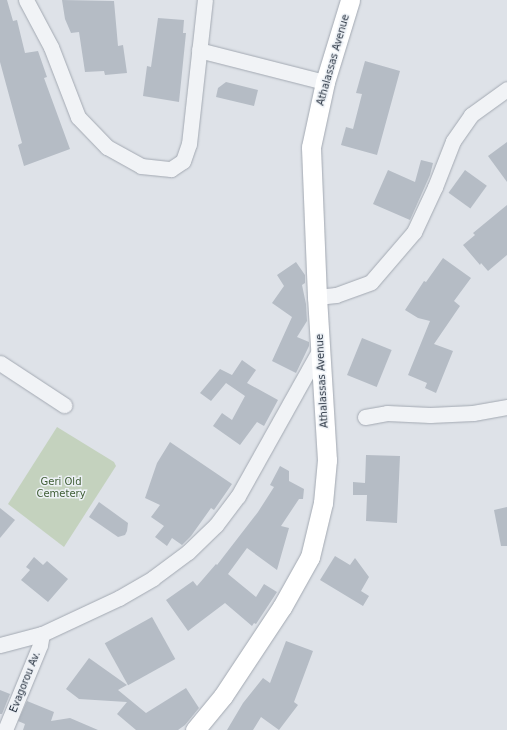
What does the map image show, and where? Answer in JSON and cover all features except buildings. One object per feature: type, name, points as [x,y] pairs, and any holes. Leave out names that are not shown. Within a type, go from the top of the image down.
[{"type":"main road","name":"Athalassas Avenue","points":[[195,730],[223,696],[282,607],[310,557],[323,503],[327,460],[317,297],[311,147],[325,82],[350,0]]},
{"type":"street","points":[[26,0],[52,47],[78,117],[107,147],[141,166],[171,169],[183,161],[189,144],[205,0]]},
{"type":"street","points":[[199,50],[325,82]]},
{"type":"street","points":[[317,297],[336,295],[371,282],[414,232],[435,187],[453,141],[471,116],[507,89]]},
{"type":"street","points":[[0,645],[42,634],[119,598],[153,578],[188,552],[216,525],[238,496],[320,349]]},
{"type":"street","points":[[0,363],[64,405]]},
{"type":"street","points":[[365,417],[387,413],[430,415],[466,413],[507,407]]},
{"type":"street","name":"Evagorou Av.","points":[[5,730],[40,645],[42,634]]},
{"type":"green space","name":"Geri Old Cemetery","points":[[57,427],[114,462],[116,466],[64,547],[8,504]]}]
